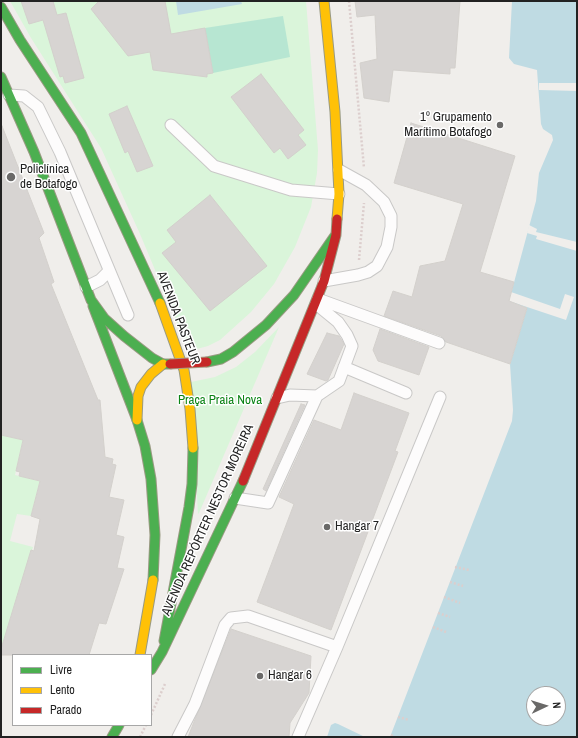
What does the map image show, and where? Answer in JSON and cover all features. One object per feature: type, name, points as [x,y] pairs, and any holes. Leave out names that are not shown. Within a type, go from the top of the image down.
[{"type":"main road","name":"AVENIDA REPÓRTER NESTOR MOREIRA","points":[[162,652],[235,498],[277,398],[324,282],[336,235],[339,170],[324,1]]},
{"type":"main road","name":"AVENIDA PASTEUR","points":[[1,7],[20,40],[82,133],[161,304],[184,370],[192,439],[192,484],[190,507],[162,652],[152,668]]},
{"type":"main road","points":[[1,77],[34,152],[91,300],[137,420],[149,462],[154,535],[152,592],[140,654]]},
{"type":"main road","points":[[91,300],[104,318],[152,358],[167,364],[207,362],[221,359],[233,352],[266,325],[294,295],[336,235]]},
{"type":"main road","points":[[137,420],[138,396],[141,387],[151,374],[167,364]]},
{"type":"main road","points":[[112,737],[118,726]]},
{"type":"lane","points":[[9,95],[24,96],[38,106],[60,152],[128,315]]},
{"type":"lane","points":[[172,125],[214,166],[291,190],[339,194]]},
{"type":"lane","points":[[324,282],[368,272],[377,266],[387,247],[391,227],[391,216],[384,202],[366,185],[339,170]]},
{"type":"lane","points":[[86,287],[100,280],[109,271]]},
{"type":"lane","points":[[317,301],[439,343]]},
{"type":"lane","points":[[235,498],[268,503],[317,396],[339,381],[352,346],[347,335],[338,322],[317,301]]},
{"type":"lane","points":[[344,367],[406,393]]},
{"type":"lane","points":[[277,398],[290,395],[317,396]]},
{"type":"lane","points":[[298,737],[338,648],[440,397]]},
{"type":"lane","points":[[178,737],[195,704],[225,625],[231,618],[248,616],[338,648]]},
{"type":"path","points":[[455,568],[469,570]]},
{"type":"path","points":[[450,582],[463,586]]},
{"type":"path","points":[[444,597],[460,603]]},
{"type":"path","points":[[438,613],[450,617]]},
{"type":"path","points":[[433,627],[446,632]]},
{"type":"path","points":[[398,718],[409,720]]},
{"type":"path","points":[[140,737],[146,726]]},
{"type":"path","points":[[391,735],[395,737]]},
{"type":"green space","points":[[10,1],[306,1],[318,150],[317,173],[311,207],[295,247],[274,284],[251,312],[220,340],[208,346],[189,351],[140,234],[101,148],[31,38]]},
{"type":"green space","points":[[283,16],[290,57],[213,73],[205,28]]},
{"type":"green space","name":"Praça Praia Nova","points":[[279,327],[198,514],[191,382],[215,377],[236,367],[255,352]]},
{"type":"green space","points":[[1,435],[23,440],[15,475],[40,481],[31,516],[17,514],[10,541],[33,547],[1,649]]},
{"type":"water","points":[[176,1],[241,1],[242,4],[178,15]]},
{"type":"water","points":[[512,1],[577,1],[577,737],[390,737],[512,421],[513,410],[510,364],[527,308],[509,301],[536,201],[539,173],[553,140],[552,135],[543,129],[541,124],[537,70],[514,64],[509,58]]},
{"type":"water","points":[[335,723],[365,737],[327,737],[331,725]]},
{"type":"pier","points":[[539,83],[577,83],[577,91],[539,90]]},
{"type":"pier","points":[[529,225],[537,229],[536,232],[577,242],[577,251],[536,239],[537,236],[527,233]]},
{"type":"pier","points":[[511,292],[560,309],[565,294],[574,297],[566,320],[509,301]]},
{"type":"building","points":[[21,1],[53,1],[57,15],[66,13],[84,78],[65,83],[63,76],[60,77],[43,20],[29,24]]},
{"type":"building","points":[[99,1],[165,1],[171,34],[205,28],[213,73],[207,74],[207,77],[153,70],[150,52],[128,56],[91,9]]},
{"type":"building","points":[[355,1],[460,1],[455,68],[450,68],[450,74],[393,70],[389,102],[364,98],[360,63],[377,59],[375,15],[357,17]]},
{"type":"building","points":[[261,74],[304,130],[298,135],[306,145],[288,159],[280,148],[274,153],[231,97]]},
{"type":"building","points":[[127,106],[153,166],[137,172],[128,151],[125,153],[109,114]]},
{"type":"building","points":[[411,123],[515,156],[480,272],[514,282],[509,301],[527,308],[510,364],[446,342],[441,336],[384,316],[393,291],[412,297],[420,266],[445,261],[463,204],[394,183]]},
{"type":"building","points":[[2,126],[44,233],[39,238],[54,282],[51,284],[98,400],[100,400],[105,457],[113,459],[112,464],[116,465],[109,497],[124,500],[116,535],[124,537],[117,568],[124,569],[106,624],[99,623],[89,654],[1,655],[1,649],[31,550],[34,551],[40,519],[31,516],[40,481],[19,476],[20,472],[16,471],[23,440],[1,435]]},
{"type":"building","points":[[210,195],[267,266],[210,311],[162,253],[176,242],[167,230]]},
{"type":"building","points":[[380,329],[429,347],[419,375],[378,361],[373,350]]},
{"type":"building","points":[[327,333],[339,336],[344,344],[328,380],[326,381],[307,374]]},
{"type":"building","name":"Hangar 7","points":[[354,393],[409,413],[395,451],[398,452],[331,630],[257,602],[294,504],[279,497],[314,420],[341,430]]},
{"type":"building","points":[[301,404],[305,405],[266,491],[263,489]]},
{"type":"building","name":"Hangar 6","points":[[231,629],[311,656],[309,693],[290,723],[289,737],[188,737]]},
{"type":"traffic: fast","points":[[1,7],[20,40],[81,133],[160,303]]},
{"type":"traffic: fast","points":[[1,77],[34,152],[91,300],[104,318],[124,336],[152,358],[163,364],[170,364]]},
{"type":"traffic: fast","points":[[207,362],[221,359],[233,352],[266,325],[294,295],[334,237]]},
{"type":"traffic: fast","points":[[93,306],[137,420],[145,446],[151,479],[155,535],[153,580]]},
{"type":"traffic: fast","points":[[164,641],[189,507],[192,484],[193,448]]},
{"type":"traffic: fast","points":[[152,668],[162,652],[243,481]]},
{"type":"traffic: fast","points":[[112,737],[118,726]]},
{"type":"traffic: slow","points":[[324,1],[335,112],[339,194],[337,219]]},
{"type":"traffic: slow","points":[[160,303],[184,370],[190,409],[193,448]]},
{"type":"traffic: slow","points":[[137,420],[138,396],[141,387],[151,374],[163,364]]},
{"type":"traffic: slow","points":[[140,654],[153,580]]},
{"type":"traffic: jam","points":[[243,481],[324,281],[336,235],[337,219]]},
{"type":"traffic: jam","points":[[170,364],[207,362]]},
{"type":"place","name":"1º Grupamento Marítimo Botafogo","points":[[500,125]]},
{"type":"place","name":"Policlínica de Botafogo","points":[[11,177]]},
{"type":"place","name":"Hangar 7","points":[[327,527]]},
{"type":"place","name":"Hangar 6","points":[[260,676]]}]
